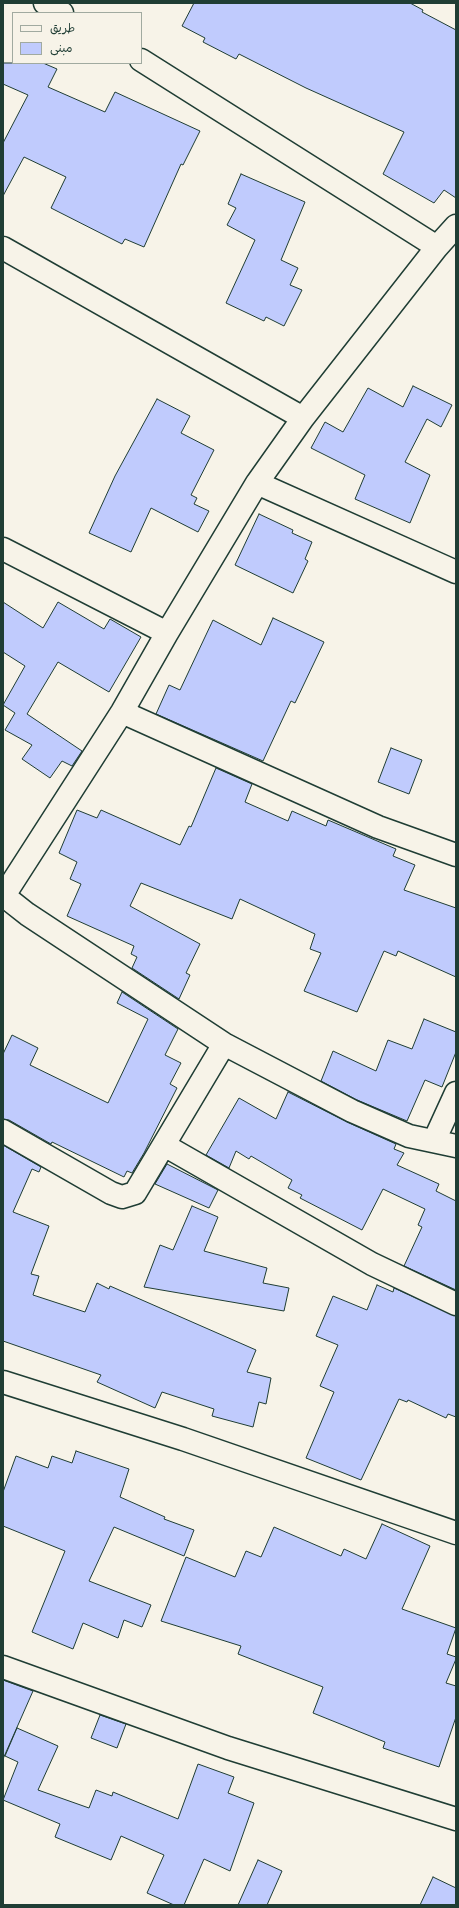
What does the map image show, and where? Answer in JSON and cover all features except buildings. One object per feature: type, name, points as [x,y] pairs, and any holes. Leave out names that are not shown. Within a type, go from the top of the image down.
[{"type":"street","points":[[45,3],[60,12]]},
{"type":"street","points":[[142,61],[437,247]]},
{"type":"street","points":[[456,226],[437,247],[303,418],[257,483],[167,633],[122,712],[3,896],[27,914],[224,1044],[352,1111],[409,1136],[456,1146]]},
{"type":"street","points":[[3,248],[303,418]]},
{"type":"street","points":[[257,483],[456,572]]},
{"type":"street","points":[[3,549],[167,633]]},
{"type":"street","points":[[122,712],[378,827],[456,855]]},
{"type":"street","points":[[3,1131],[111,1193],[122,1197],[135,1193],[224,1044]]},
{"type":"street","points":[[434,1141],[456,1093]]},
{"type":"street","points":[[164,1145],[372,1264],[456,1304]]},
{"type":"street","points":[[3,1382],[183,1439],[456,1533]]},
{"type":"street","points":[[3,1666],[228,1748],[456,1819]]}]
